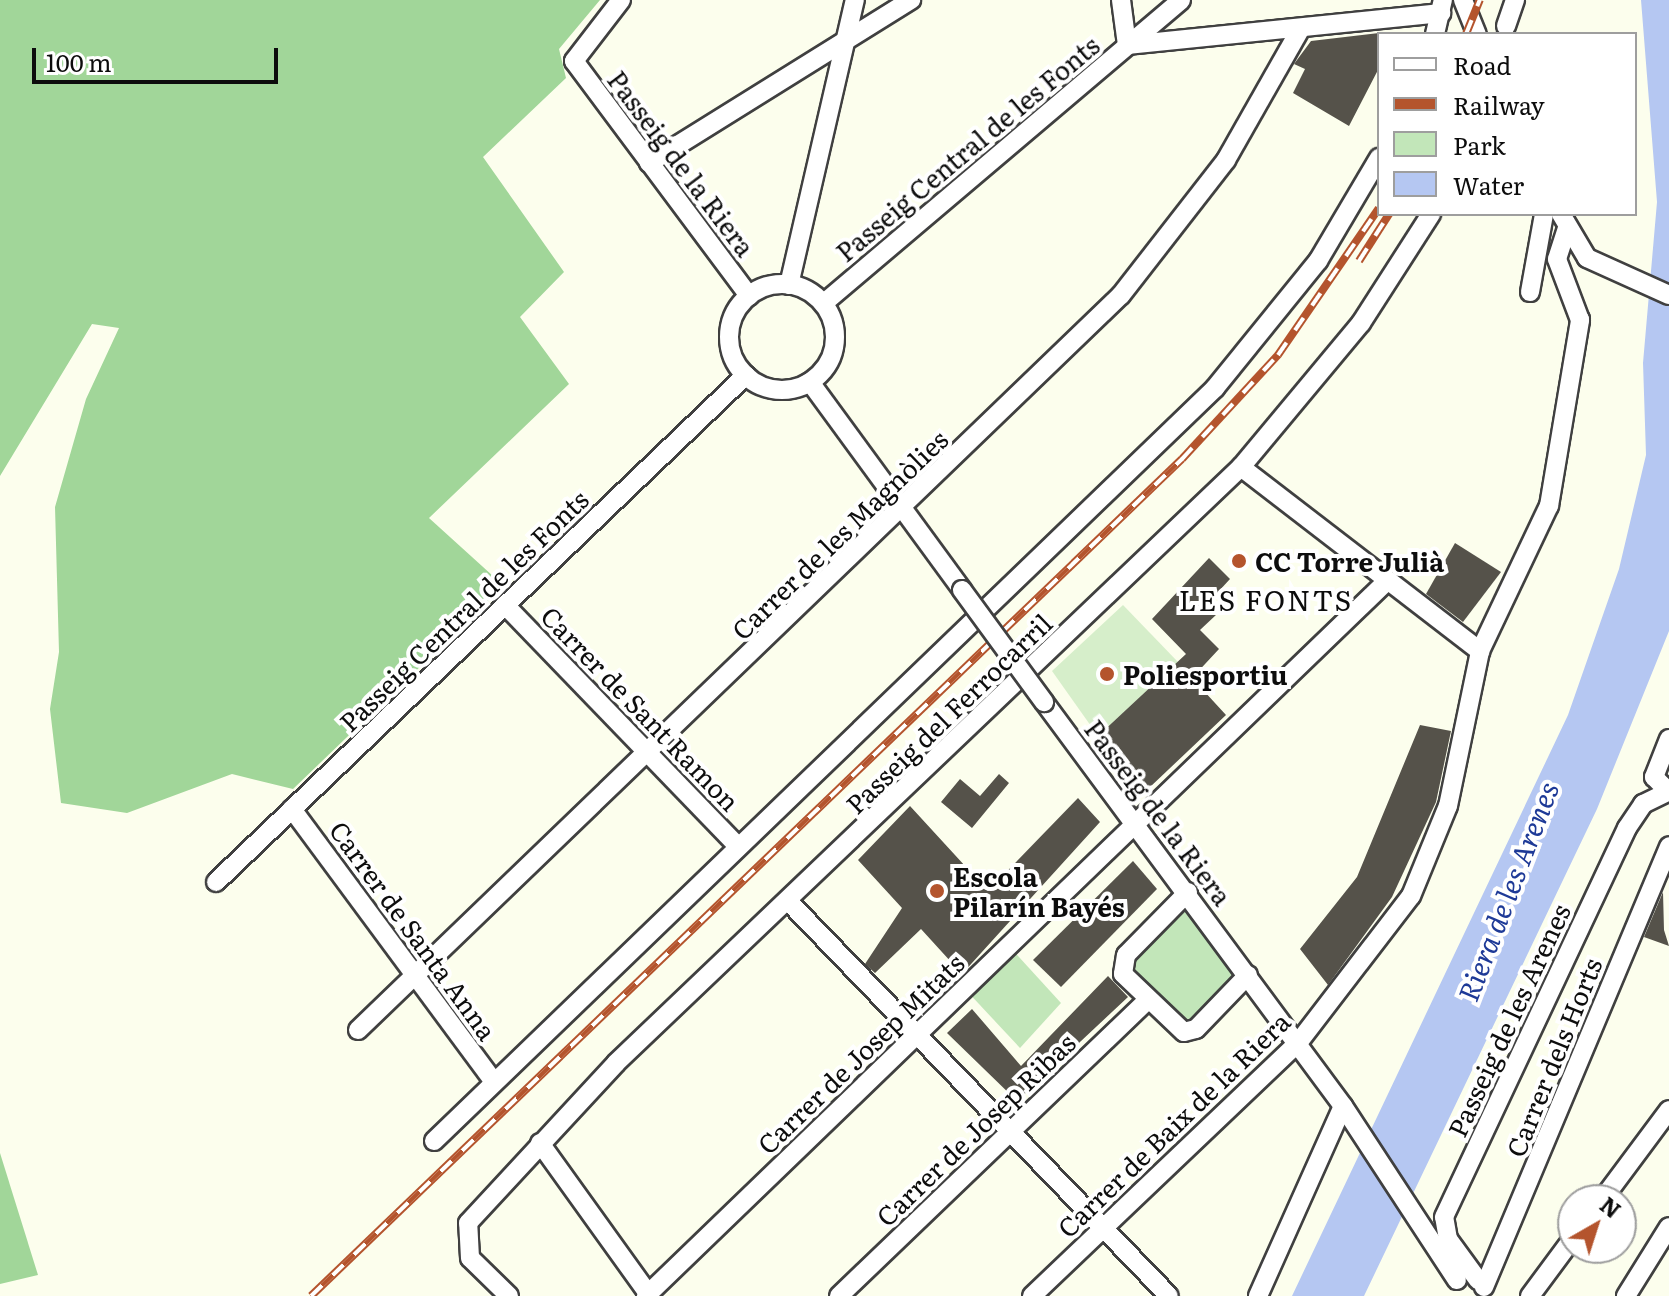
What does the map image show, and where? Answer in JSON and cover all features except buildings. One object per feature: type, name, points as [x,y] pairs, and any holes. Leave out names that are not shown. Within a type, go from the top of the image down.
[{"type":"street","name":"Passeig de la Riera","points":[[621,0],[574,61],[749,296]]},
{"type":"street","points":[[789,285],[855,0]]},
{"type":"street","points":[[649,163],[847,35],[911,0]]},
{"type":"street","points":[[1121,0],[1127,45],[1300,30],[1442,7],[1436,32]]},
{"type":"street","name":"Passeig Central de les Fonts","points":[[824,303],[1181,0]]},
{"type":"street","points":[[1463,0],[1476,32]]},
{"type":"street","points":[[1506,26],[1515,0]]},
{"type":"street","name":"Carrer de les Magnòlies","points":[[358,1030],[1076,342],[1172,235],[1226,160],[1300,30]]},
{"type":"street","name":"Passeig del Ferrocarril","points":[[434,1141],[1215,388],[1318,261],[1377,161]]},
{"type":"street","name":"Passeig del Ferrocarril","points":[[509,1296],[470,1258],[468,1223],[540,1143],[1241,467],[1361,323],[1430,216]]},
{"type":"street","points":[[1530,292],[1544,216]]},
{"type":"street","points":[[1564,221],[1587,258],[1611,272],[1669,295]]},
{"type":"street","name":"Carrer de Baix de la Riera","points":[[1032,1296],[1298,1043],[1411,896],[1448,806],[1480,651],[1549,506],[1580,320],[1557,259],[1564,221]]},
{"type":"street","points":[[789,285],[824,303],[835,341],[827,366],[810,382],[771,389],[746,375],[729,339],[735,312],[749,296],[789,285]]},
{"type":"street","name":"Passeig Central de les Fonts","points":[[216,882],[746,375]]},
{"type":"street","name":"Passeig de la Riera","points":[[810,382],[1298,1043],[1428,1230],[1453,1288]]},
{"type":"street","points":[[1241,467],[1386,582],[1480,651]]},
{"type":"street","name":"Carrer de Josep Mitats","points":[[648,1295],[1138,825],[1386,582]]},
{"type":"street","name":"Carrer de Sant Ramon","points":[[505,605],[738,846]]},
{"type":"street","points":[[1666,791],[1654,777],[1669,739]]},
{"type":"street","name":"Passeig de les Arenes","points":[[1483,1288],[1448,1239],[1444,1217],[1627,828],[1643,804],[1666,791]]},
{"type":"street","name":"Carrer de Santa Anna","points":[[292,809],[493,1081]]},
{"type":"street","name":"Carrer dels Horts","points":[[1483,1288],[1669,846]]},
{"type":"street","points":[[1188,892],[1121,963],[1148,1000],[1177,1029],[1191,1031],[1248,975]]},
{"type":"street","points":[[789,902],[1169,1296]]},
{"type":"street","name":"Carrer de Josep Ribas","points":[[839,1296],[1148,1000]]},
{"type":"street","points":[[1614,1184],[1669,1110]]},
{"type":"street","points":[[1258,1296],[1348,1114]]},
{"type":"street","points":[[540,1143],[648,1295]]},
{"type":"street","points":[[1626,1296],[1669,1227]]},
{"type":"street","points":[[1530,1296],[1557,1260]]},
{"type":"street","points":[[1453,1288],[1483,1288]]},
{"type":"green space","points":[[0,0],[600,0],[559,49],[566,78],[483,157],[564,272],[520,317],[569,384],[429,518],[504,586],[293,789],[232,774],[127,813],[61,803],[50,709],[59,652],[55,507],[86,399],[119,328],[92,324],[0,476]]},
{"type":"green space","points":[[1123,605],[1178,662],[1098,736],[1052,671]]},
{"type":"green space","points":[[1188,892],[1248,975],[1191,1031],[1121,963]]},
{"type":"green space","points":[[1009,946],[1061,1003],[1020,1048],[965,989]]},
{"type":"green space","points":[[0,1153],[38,1275],[0,1284]]},
{"type":"water","name":"Riera de les Arenes","points":[[1641,0],[1669,0],[1669,631],[1597,809],[1364,1296],[1292,1296],[1568,715],[1619,569],[1646,455],[1643,363],[1657,202]]},
{"type":"railway","points":[[1467,32],[1480,0]]},
{"type":"railway","points":[[311,1296],[1182,459],[1278,355],[1377,211]]},
{"type":"railway","points":[[1359,261],[1388,216]]},
{"type":"place","name":"CC Torre Julià","points":[[1239,561]]},
{"type":"place","name":"Poliesportiu","points":[[1107,674]]},
{"type":"place","name":"Escola Pilarín Bayés","points":[[937,891]]},
{"type":"district","name":"LES FONTS","points":[[1266,599]]}]
